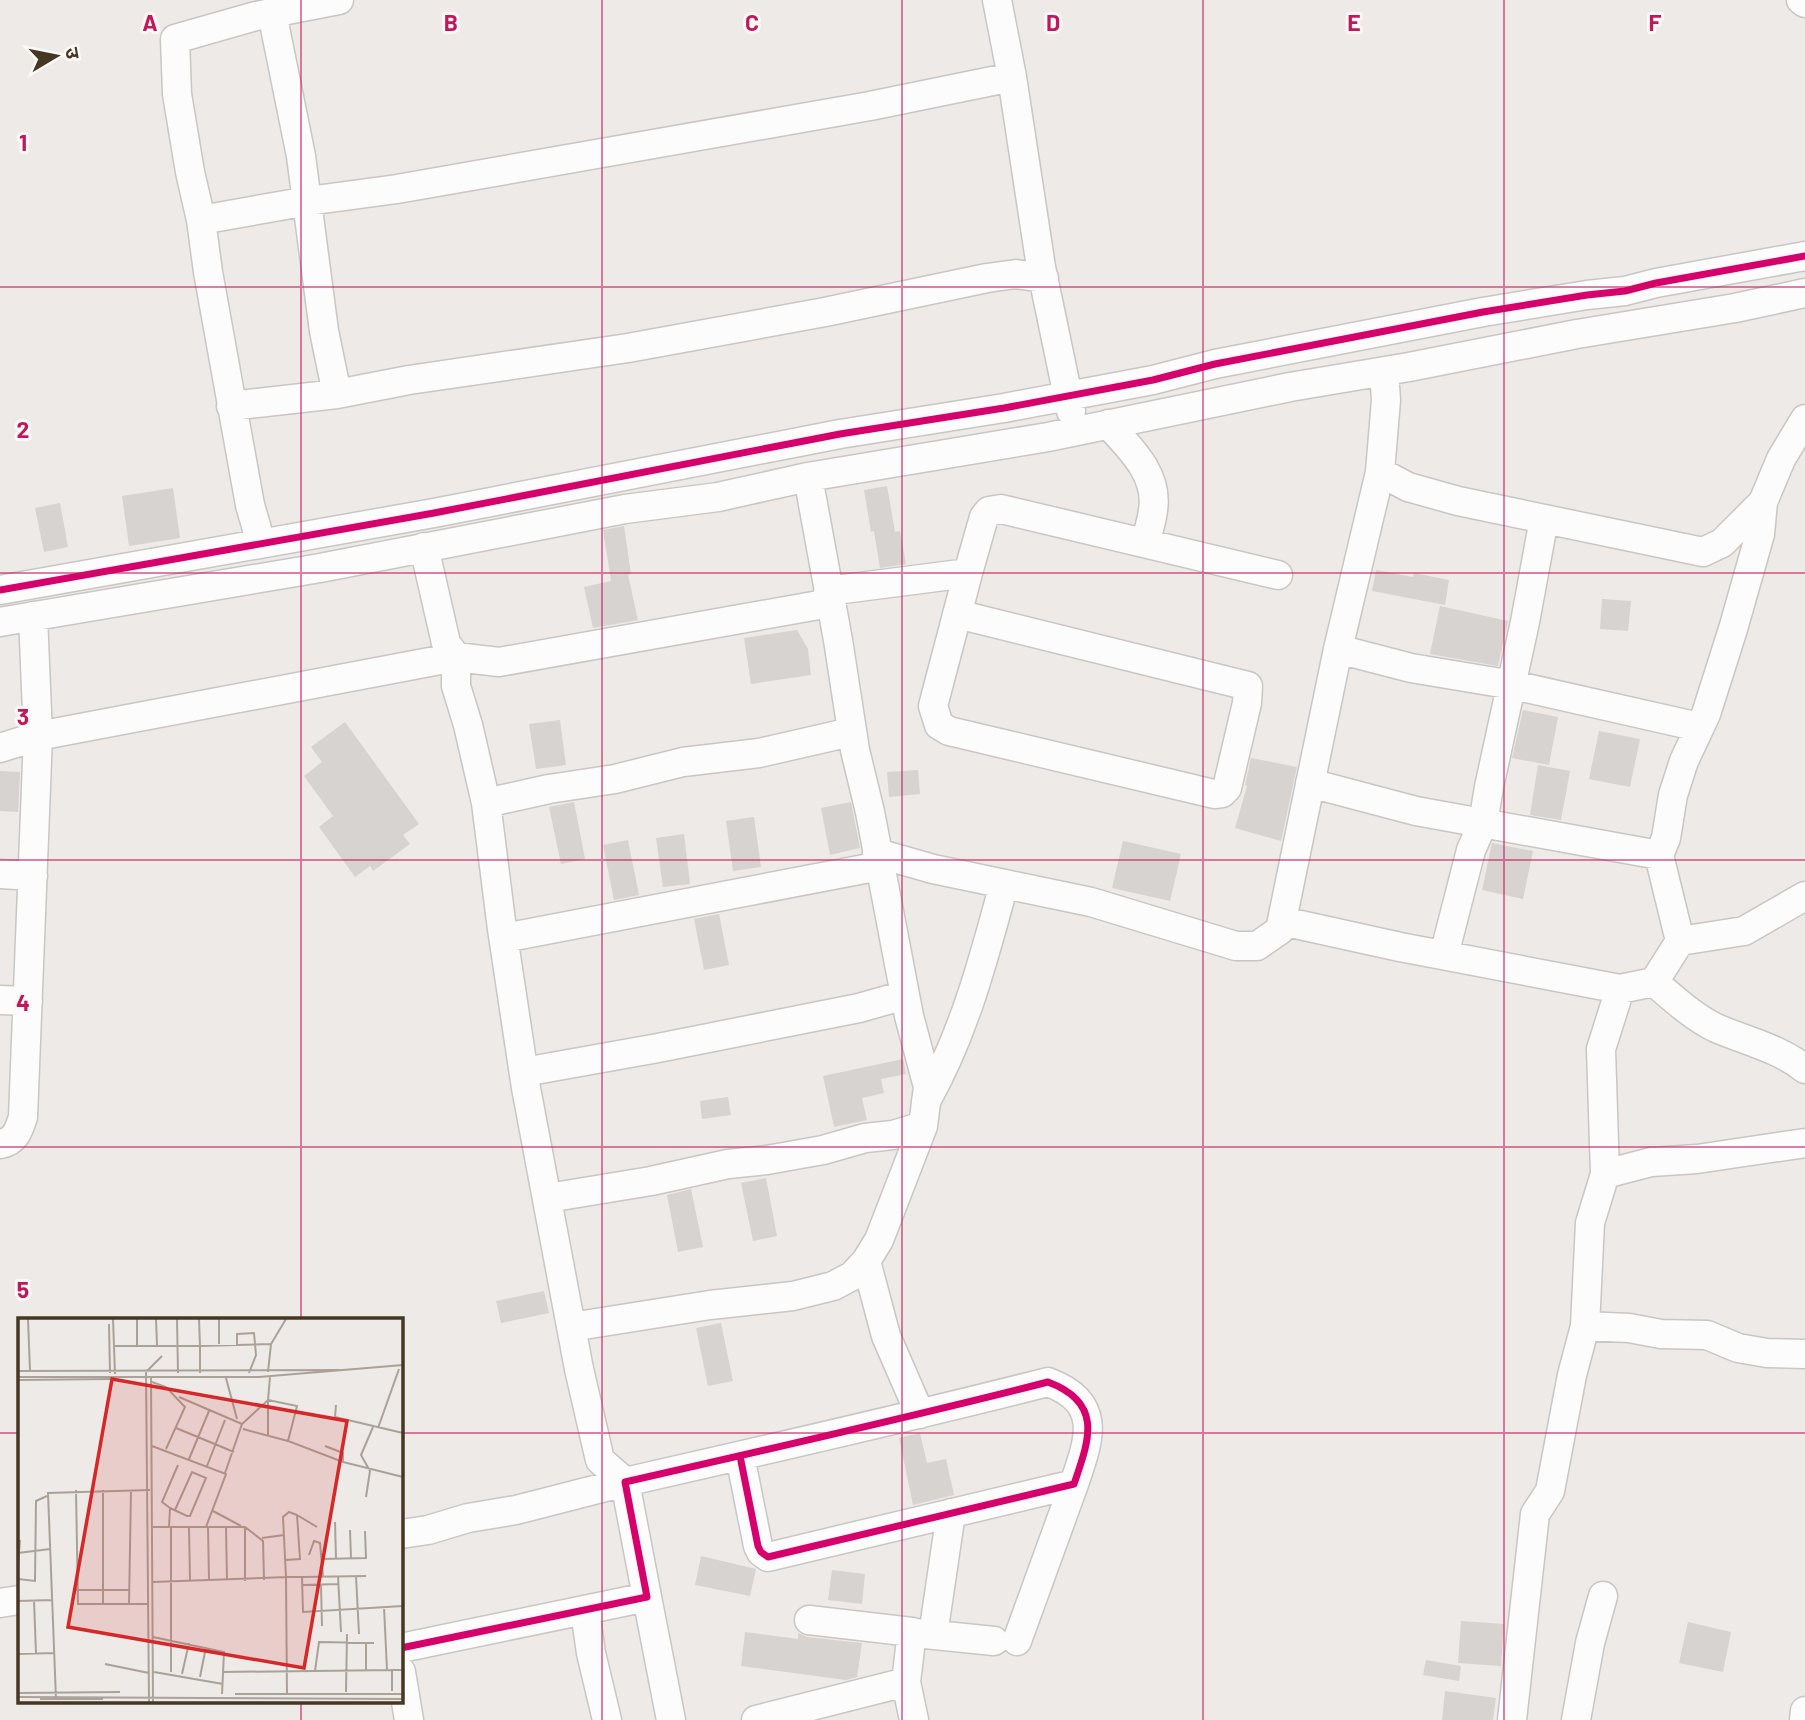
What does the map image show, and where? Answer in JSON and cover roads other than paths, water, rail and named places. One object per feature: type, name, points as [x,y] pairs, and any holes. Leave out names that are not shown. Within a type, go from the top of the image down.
[{"type":"street","points":[[261,543],[250,505],[231,406],[201,220],[177,94],[175,39],[272,13],[339,0]]},
{"type":"street","points":[[997,0],[1044,278],[1076,431]]},
{"type":"street","points":[[272,13],[302,156],[324,331],[337,394]]},
{"type":"street","points":[[201,220],[397,189],[870,106],[1012,77]]},
{"type":"street","points":[[0,590],[434,513],[840,434],[1004,408],[1482,312],[1625,291],[1805,256]]},
{"type":"street","points":[[231,406],[337,394],[409,380],[628,348],[987,278],[1016,274],[1044,278]]},
{"type":"street","points":[[0,622],[169,594],[625,509],[718,497],[808,477],[1076,431],[1290,387],[1384,372],[1805,293]]},
{"type":"street","points":[[503,938],[878,860],[1091,902],[1236,946],[1257,946],[1280,930],[1282,921],[1338,649],[1380,472],[1386,400],[1384,372]]},
{"type":"street","points":[[1282,921],[1620,989],[1654,982],[1680,941],[1659,855],[1666,838],[1673,795],[1706,714],[1737,617],[1760,534],[1763,502],[1781,459],[1805,419]]},
{"type":"street","points":[[1108,424],[1146,471],[1154,495],[1145,543]]},
{"type":"street","points":[[1380,472],[1422,491],[1703,552],[1723,543],[1763,502]]},
{"type":"street","points":[[548,1198],[893,1135],[924,1114],[928,1087],[905,995],[851,732],[838,640],[808,477]]},
{"type":"street","points":[[957,614],[1248,686],[1247,703],[1227,788],[1222,793],[1214,794],[950,731],[939,725],[933,706],[957,614],[968,573],[984,517],[989,511],[1001,509],[1278,575]]},
{"type":"street","points":[[1444,955],[1471,850],[1483,823],[1513,685],[1544,519]]},
{"type":"street","points":[[424,547],[446,643],[456,657],[456,686],[486,803],[524,1072],[600,1460],[625,1482],[671,1720]]},
{"type":"street","points":[[0,748],[38,736],[456,657],[499,662],[829,597],[968,573]]},
{"type":"street","points":[[0,1144],[5,1144],[18,1134],[23,1117],[38,736],[33,616]]},
{"type":"street","points":[[1338,649],[1411,668],[1513,685],[1699,727]]},
{"type":"street","points":[[486,803],[549,789],[615,779],[683,762],[760,753],[851,732]]},
{"type":"street","points":[[1310,783],[1416,811],[1659,855]]},
{"type":"street","points":[[0,874],[33,876]]},
{"type":"street","points":[[572,1327],[709,1305],[793,1296],[833,1286],[852,1276],[866,1261],[879,1240],[924,1114],[970,1000],[1004,884]]},
{"type":"street","points":[[1680,941],[1744,931],[1805,896]]},
{"type":"street","points":[[1654,982],[1713,1027],[1774,1050],[1805,1069]]},
{"type":"street","points":[[1512,1720],[1535,1514],[1550,1491],[1572,1375],[1585,1326],[1590,1223],[1605,1174],[1601,1049],[1620,989]]},
{"type":"street","points":[[524,1072],[859,1008],[905,995]]},
{"type":"street","points":[[0,1000],[28,1001]]},
{"type":"street","points":[[1605,1174],[1651,1161],[1697,1159],[1805,1143]]},
{"type":"street","points":[[866,1261],[887,1336],[920,1415]]},
{"type":"street","points":[[1585,1326],[1629,1328],[1661,1334],[1707,1335],[1738,1348],[1767,1353],[1805,1354]]},
{"type":"street","points":[[402,1535],[920,1415],[1048,1382],[1060,1387],[1078,1404],[1089,1425],[1088,1443],[1074,1484],[1006,1641],[809,1620]]},
{"type":"street","points":[[740,1456],[758,1546],[768,1557],[1074,1484]]},
{"type":"street","points":[[914,1720],[906,1682],[922,1633],[951,1513]]},
{"type":"street","points":[[1576,1720],[1590,1643],[1603,1596]]},
{"type":"street","points":[[402,1648],[647,1597]]},
{"type":"street","points":[[0,1604],[18,1600]]},
{"type":"street","points":[[584,1611],[607,1720]]},
{"type":"street","points":[[402,1678],[409,1720]]},
{"type":"street","points":[[756,1720],[795,1715],[906,1682]]},
{"type":"street","points":[[1804,1720],[1805,1711]]}]
